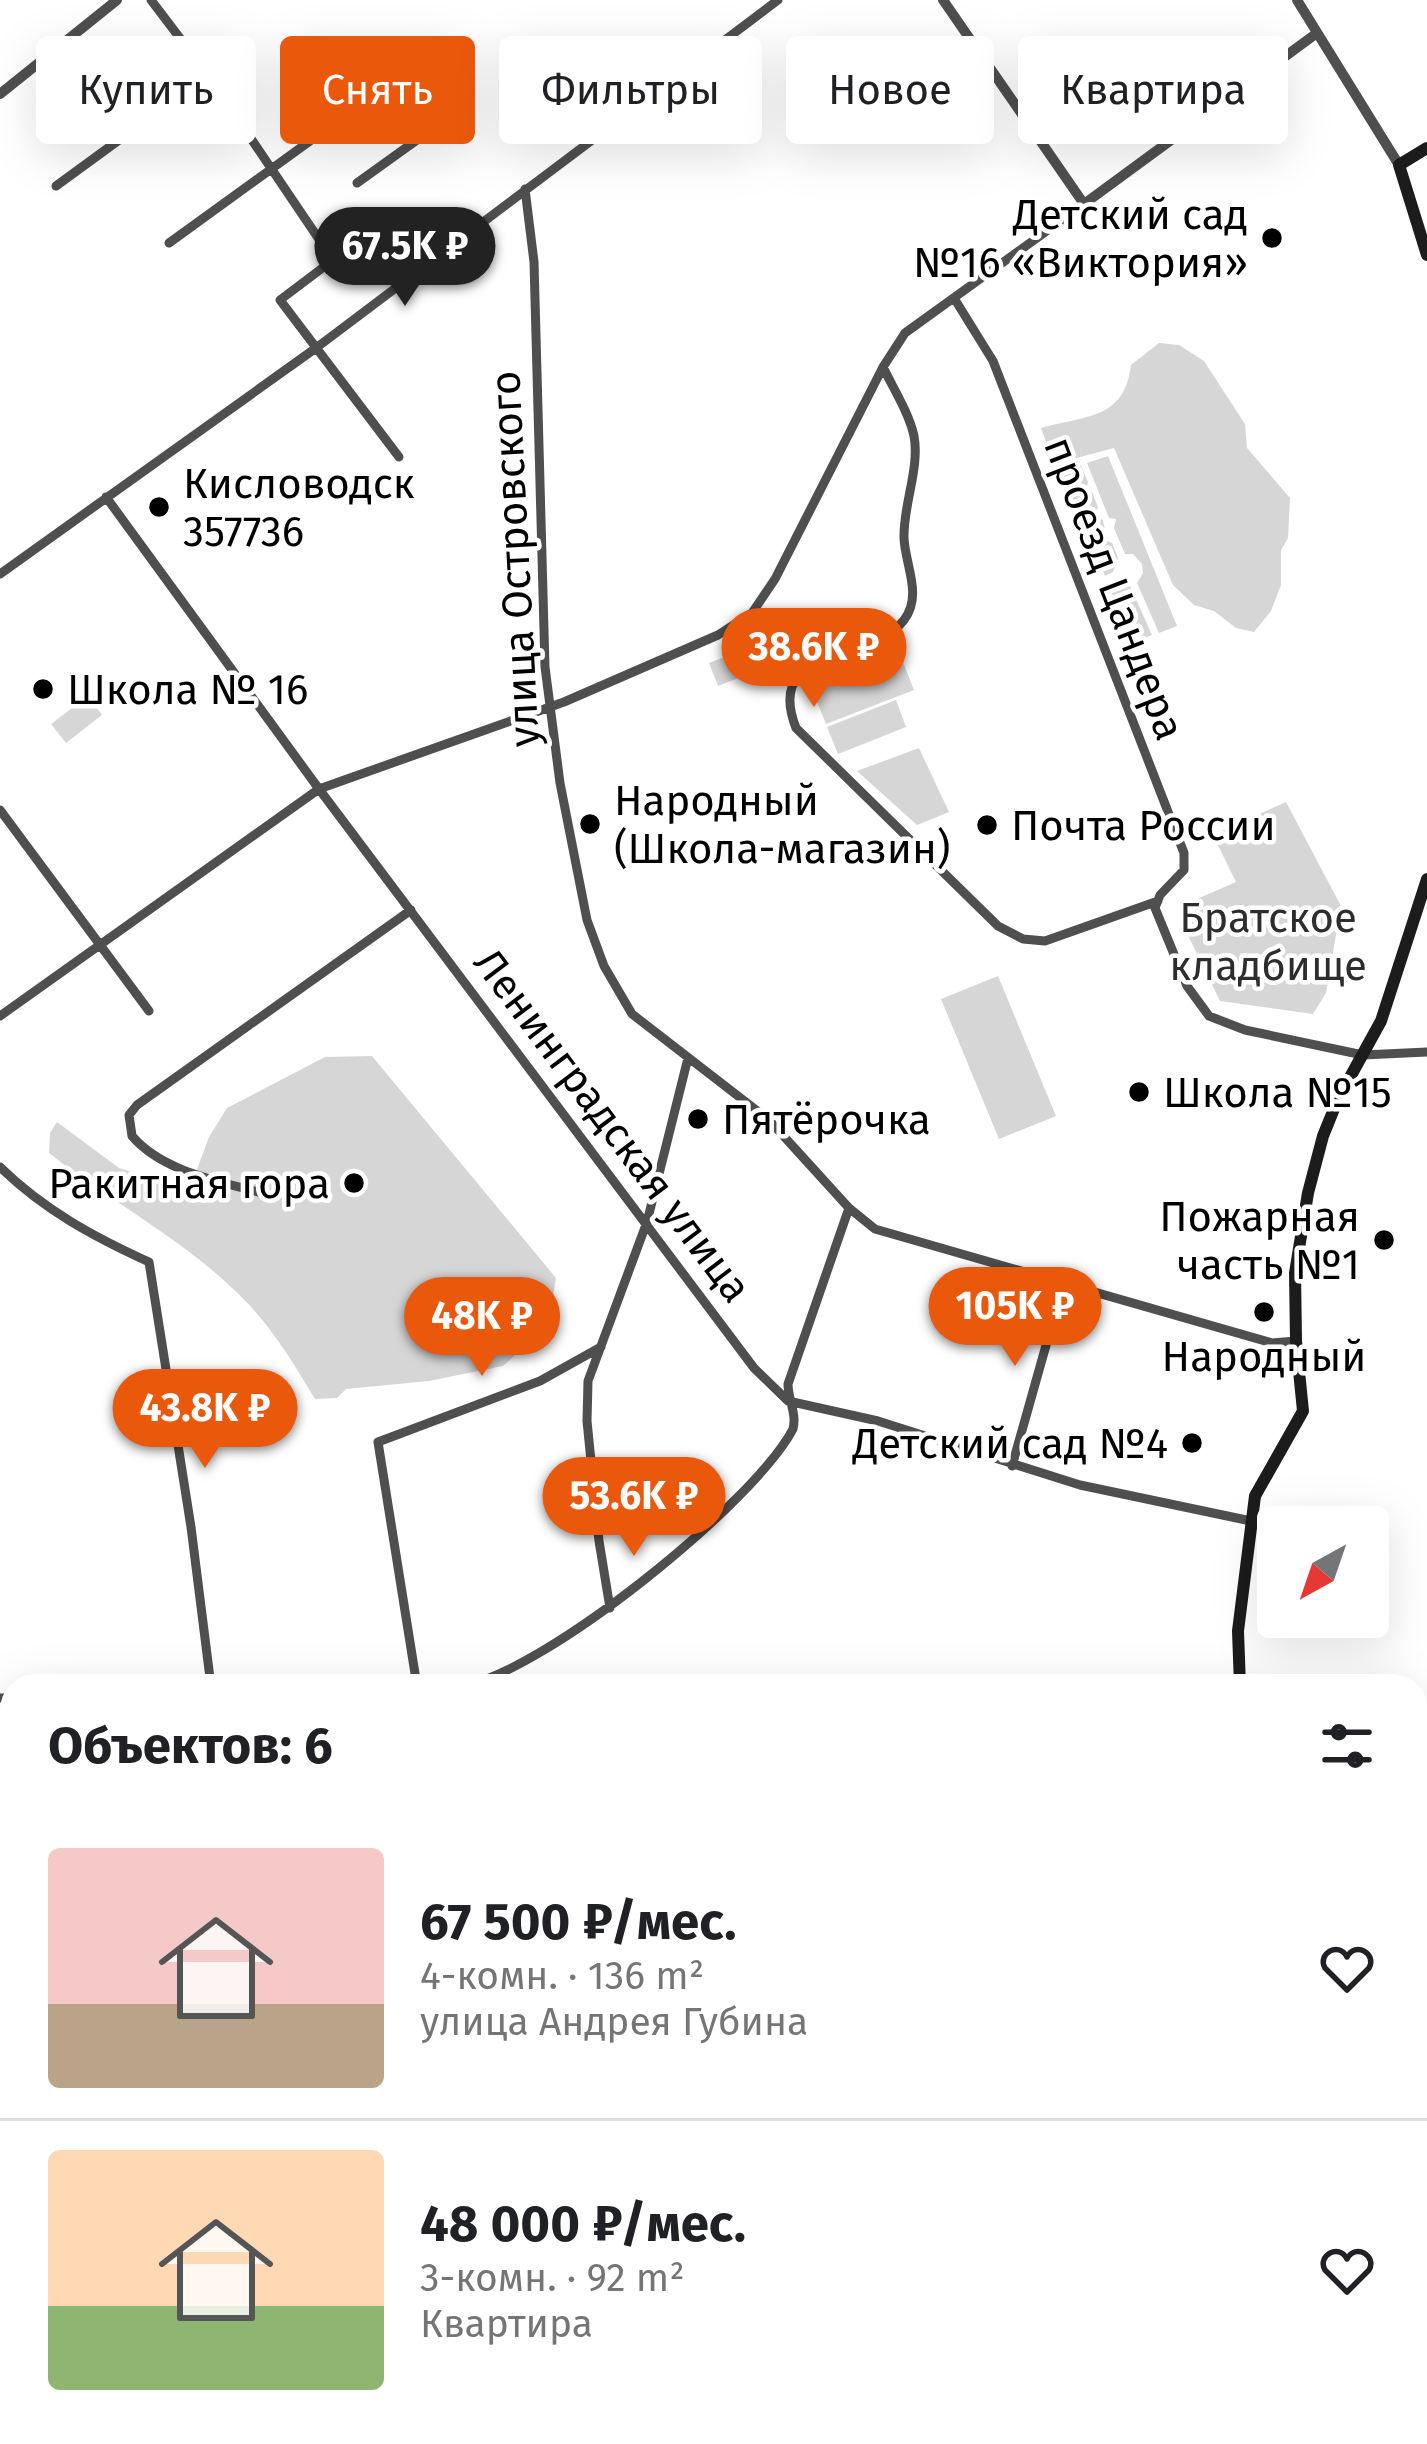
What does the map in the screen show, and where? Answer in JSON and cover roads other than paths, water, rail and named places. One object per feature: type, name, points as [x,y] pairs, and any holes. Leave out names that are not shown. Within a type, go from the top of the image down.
[{"type":"main road","points":[[1427,148],[1399,165],[1427,255]]},
{"type":"main road","points":[[1240,1674],[1238,1630],[1251,1520],[1263,1479],[1303,1411],[1296,1341],[1296,1258],[1308,1193],[1323,1136],[1381,1021],[1427,879]]},
{"type":"street","points":[[0,94],[117,0]]},
{"type":"street","points":[[151,0],[178,36]]},
{"type":"street","points":[[0,574],[316,348],[778,0]]},
{"type":"street","points":[[943,0],[1084,205]]},
{"type":"street","points":[[1297,0],[1399,165]]},
{"type":"street","points":[[0,1016],[319,789],[550,708],[718,635],[752,613],[775,579],[905,333],[1317,33]]},
{"type":"street","points":[[56,186],[114,144]]},
{"type":"street","points":[[253,144],[333,260],[280,300],[399,457]]},
{"type":"street","points":[[169,243],[304,144]]},
{"type":"street","points":[[357,182],[411,144]]},
{"type":"street","name":"улица Островского","points":[[525,189],[534,262],[543,619],[550,708],[587,920],[604,966],[632,1014],[769,1120],[849,1208],[875,1228],[1272,1343],[1296,1341]]},
{"type":"street","name":"проезд Цандера","points":[[954,298],[993,361],[1184,854],[1184,870],[1158,901]]},
{"type":"street","points":[[883,367],[914,437],[904,538],[914,597],[906,618],[885,637],[811,664],[796,678],[789,691],[796,728],[998,926],[1023,939],[1046,941],[1158,901]]},
{"type":"street","name":"Ленинградская улица","points":[[106,497],[754,1368],[788,1401]]},
{"type":"street","points":[[2,816],[149,1011]]},
{"type":"street","points":[[1158,901],[1155,908],[1161,927],[1187,986],[1209,1016],[1245,1030],[1363,1055],[1427,1052]]},
{"type":"street","points":[[262,1192],[195,1175],[152,1153],[132,1136],[129,1115],[411,910]]},
{"type":"street","points":[[610,1608],[598,1540],[588,1381],[647,1222],[688,1058]]},
{"type":"street","points":[[0,1167],[23,1190],[87,1233],[149,1262],[209,1674]]},
{"type":"street","points":[[496,1674],[610,1608],[757,1479],[793,1429],[788,1384],[849,1208]]},
{"type":"street","points":[[1012,1466],[1063,1285]]},
{"type":"street","points":[[415,1674],[378,1442],[540,1381],[601,1347]]},
{"type":"street","points":[[788,1401],[878,1421],[1080,1485],[1251,1520]]},
{"type":"place","name":"Детский сад №16 «Виктория»","points":[[1272,238]]},
{"type":"place","name":"Кисловодск 357736","points":[[159,507]]},
{"type":"place","name":"Школа № 16","points":[[43,689]]},
{"type":"place","name":"Народный (Школа-магазин)","points":[[590,824]]},
{"type":"place","name":"Почта России","points":[[987,825]]},
{"type":"place","name":"Школа №15","points":[[1139,1092]]},
{"type":"place","name":"Пятёрочка","points":[[698,1119]]},
{"type":"place","name":"Ракитная гора","points":[[354,1183]]},
{"type":"place","name":"Пожарная часть №1","points":[[1384,1240]]},
{"type":"place","name":"Народный","points":[[1264,1312]]},
{"type":"place","name":"Детский сад №4","points":[[1192,1443]]},
{"type":"park label","name":"Братское кладбище","points":[[1268,941]]}]
